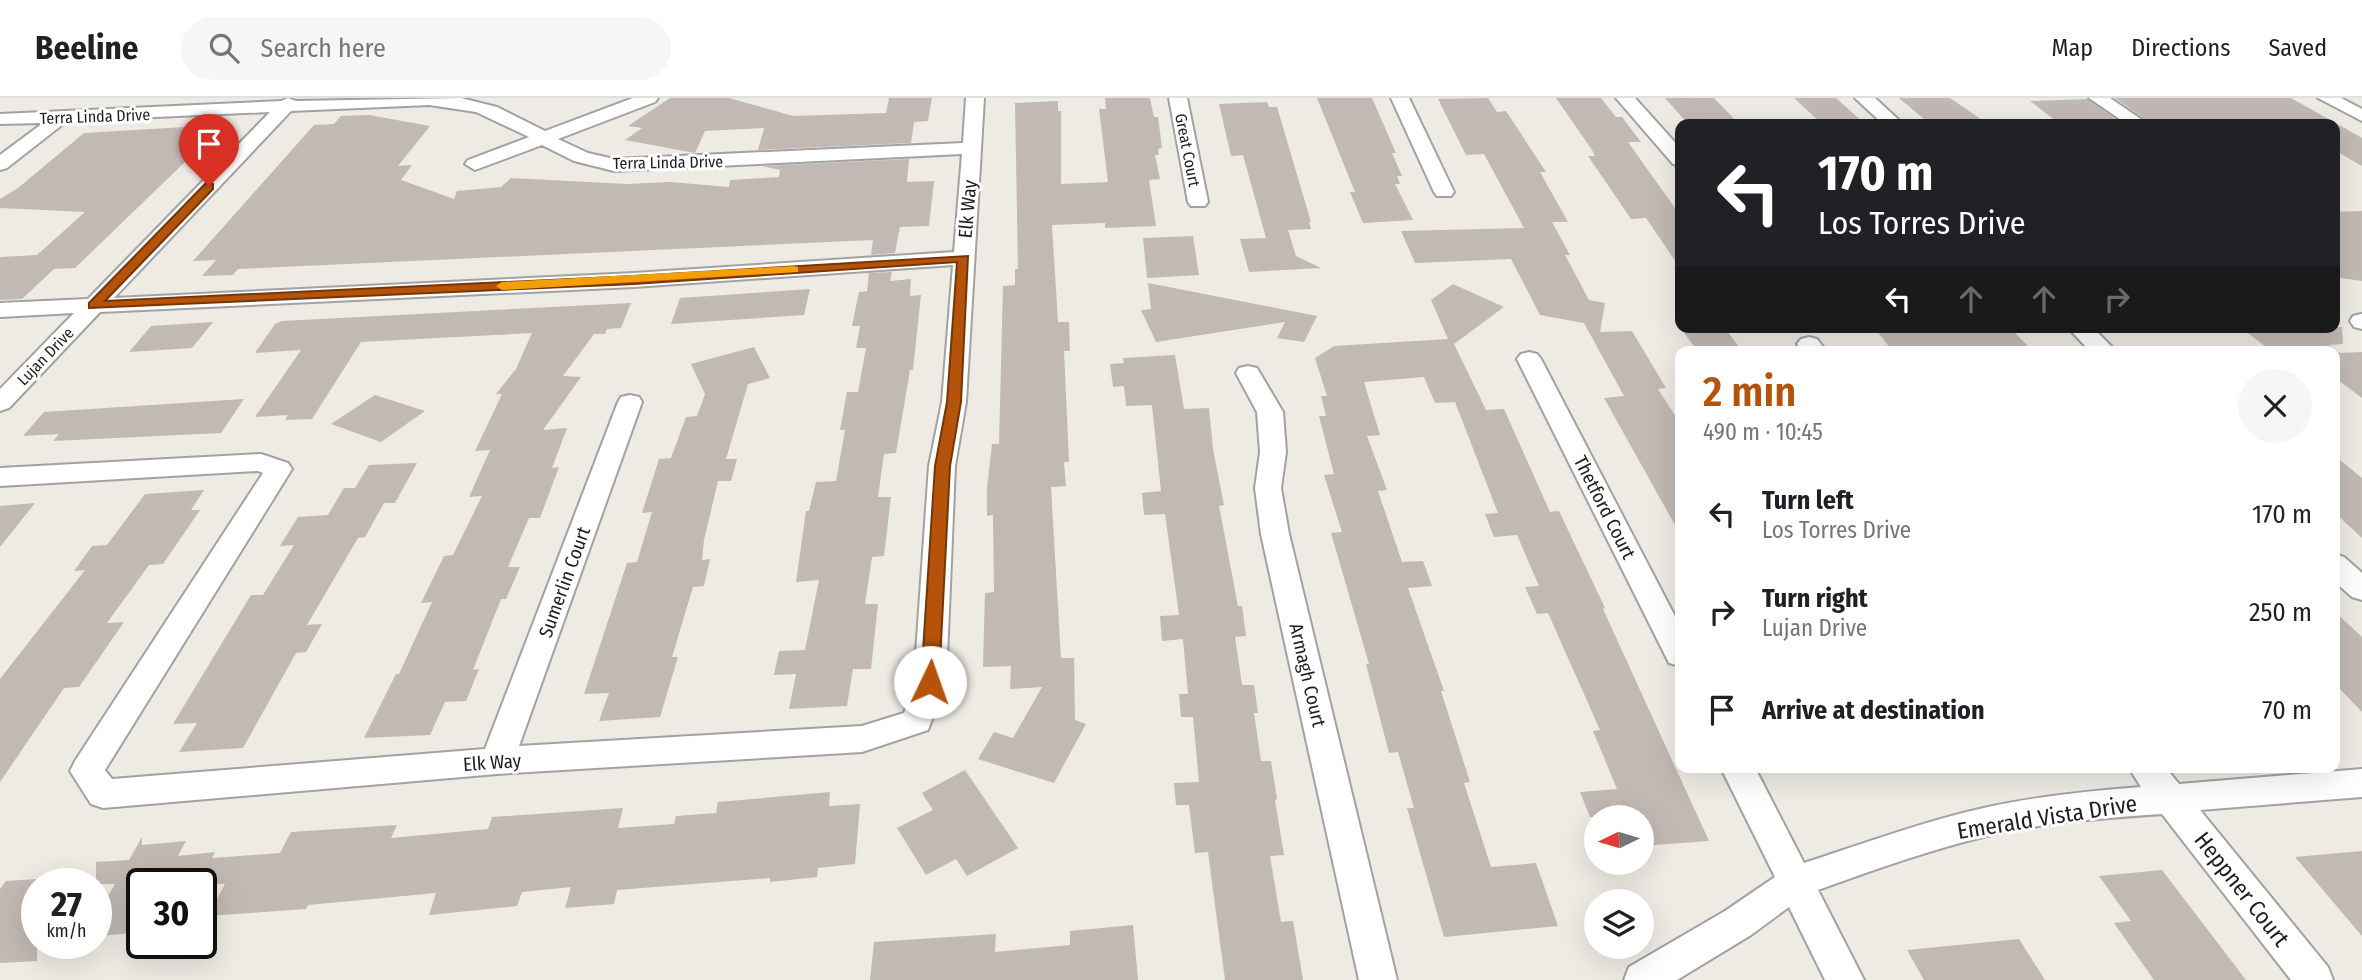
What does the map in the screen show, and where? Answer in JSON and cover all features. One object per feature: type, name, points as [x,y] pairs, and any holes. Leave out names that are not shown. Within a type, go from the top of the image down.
[{"type":"street","points":[[0,164],[85,98]]},
{"type":"street","points":[[475,164],[649,98]]},
{"type":"street","name":"Elk Way","points":[[0,477],[261,462],[279,469],[87,771],[103,794],[497,761],[862,738],[917,721],[930,682],[942,466],[954,402],[975,98]]},
{"type":"street","name":"Great Court","points":[[1178,98],[1198,202]]},
{"type":"street","points":[[1400,98],[1444,192]]},
{"type":"street","points":[[1625,98],[1675,154]]},
{"type":"street","points":[[1864,98],[1888,119]]},
{"type":"street","points":[[2098,98],[2131,119]]},
{"type":"street","points":[[2327,98],[2362,116]]},
{"type":"street","name":"Terra Linda Drive","points":[[0,119],[290,102],[409,100],[448,102],[496,113],[579,158],[614,165],[972,148]]},
{"type":"street","name":"Lujan Drive","points":[[0,403],[290,102]]},
{"type":"street","points":[[0,310],[634,280],[964,258]]},
{"type":"street","points":[[2085,333],[2099,346]]},
{"type":"street","name":"Thetford Court","points":[[1530,359],[1675,645]]},
{"type":"street","name":"Armagh Court","points":[[1248,373],[1270,412],[1273,452],[1268,488],[1275,534],[1378,980]]},
{"type":"street","name":"Sumerlin Court","points":[[497,761],[630,402]]},
{"type":"street","points":[[2340,570],[2362,590]]},
{"type":"street","points":[[1741,773],[1845,980]]},
{"type":"street","name":"Heppner Court","points":[[2150,773],[2314,980]]},
{"type":"street","name":"Emerald Vista Drive","points":[[1643,980],[1718,936],[1796,882],[1905,844],[1989,821],[2082,806],[2362,783]]},
{"type":"building","points":[[670,98],[729,98],[793,116],[886,113],[889,98],[932,98],[928,121],[914,122],[911,143],[758,150],[764,128],[705,131],[695,153],[625,140],[642,128],[628,126]]},
{"type":"building","points":[[1105,98],[1150,98],[1154,117],[1158,117],[1162,148],[1158,149],[1159,155],[1155,155],[1160,179],[1149,180],[1156,226],[1105,228],[1105,223],[1052,225],[1058,322],[1069,322],[1070,351],[1064,351],[1069,462],[1064,462],[1066,486],[1051,487],[1061,658],[1074,658],[1075,720],[1086,724],[1054,783],[978,759],[994,732],[1013,738],[1042,687],[1010,689],[1011,666],[983,667],[985,593],[994,592],[993,515],[987,516],[987,488],[992,444],[999,444],[1003,286],[1015,285],[1015,269],[1018,269],[1015,103],[1058,101],[1058,111],[1061,111],[1061,184],[1108,182],[1099,109],[1106,109]]},
{"type":"building","points":[[1317,98],[1372,98],[1396,153],[1392,153],[1402,176],[1397,176],[1400,184],[1395,184],[1413,220],[1363,223],[1350,192],[1355,192]]},
{"type":"building","points":[[1488,98],[1497,112],[1506,111],[1546,172],[1540,172],[1568,222],[1552,222],[1570,255],[1565,255],[1589,300],[1605,303],[1600,332],[1632,331],[1666,388],[1658,389],[1675,415],[1675,525],[1604,398],[1624,396],[1584,323],[1540,315],[1511,259],[1415,263],[1401,231],[1524,228],[1484,154],[1466,155],[1438,99]]},
{"type":"building","points":[[1556,98],[1601,98],[1616,117],[1622,117],[1641,142],[1628,142],[1675,208],[1675,261],[1646,218],[1631,219],[1588,156],[1595,156]]},
{"type":"building","points":[[1665,98],[1714,98],[1734,119],[1684,119]]},
{"type":"building","points":[[1794,98],[1836,98],[1859,119],[1817,119]]},
{"type":"building","points":[[1899,98],[1950,98],[1981,119],[1924,119]]},
{"type":"building","points":[[2115,98],[2291,98],[2328,119],[2145,119]]},
{"type":"building","points":[[2087,99],[2115,119],[2053,119],[2030,101]]},
{"type":"building","points":[[1267,102],[1269,107],[1277,107],[1311,222],[1311,229],[1288,230],[1296,256],[1321,268],[1249,272],[1240,239],[1266,238],[1243,155],[1231,156],[1219,104]]},
{"type":"building","points":[[369,115],[430,126],[398,166],[412,165],[401,180],[454,199],[457,191],[501,187],[511,178],[627,184],[670,182],[729,187],[730,180],[779,177],[780,170],[762,166],[909,159],[907,182],[934,181],[929,226],[900,227],[895,253],[871,255],[873,240],[238,269],[233,275],[202,276],[216,260],[193,261],[314,125],[334,124],[341,116]]},
{"type":"building","points":[[202,126],[194,134],[214,134],[75,268],[54,269],[22,299],[0,300],[0,257],[37,255],[85,212],[0,208],[0,199],[18,188],[84,133]]},
{"type":"building","points":[[2340,126],[2362,138],[2362,166],[2340,153]]},
{"type":"building","points":[[2362,211],[2362,281],[2340,278],[2340,212]]},
{"type":"building","points":[[1193,236],[1199,275],[1147,278],[1143,238]]},
{"type":"building","points":[[892,272],[890,281],[911,279],[910,296],[921,295],[913,370],[910,370],[896,453],[884,454],[878,497],[891,497],[884,556],[872,557],[865,604],[878,604],[871,669],[853,669],[847,706],[789,709],[796,674],[774,675],[779,651],[805,650],[819,580],[796,582],[806,511],[809,511],[816,482],[836,481],[845,430],[840,430],[847,392],[858,392],[866,348],[856,348],[860,326],[852,326],[859,292],[867,291],[869,273]]},
{"type":"building","points":[[1148,283],[1317,316],[1304,342],[1277,338],[1285,322],[1156,342],[1141,310],[1151,309]]},
{"type":"building","points":[[1453,284],[1504,307],[1454,344],[1486,410],[1504,409],[1550,512],[1559,511],[1605,608],[1603,609],[1675,767],[1675,773],[1678,773],[1709,841],[1654,845],[1654,805],[1585,805],[1580,792],[1617,789],[1593,731],[1600,730],[1548,613],[1537,614],[1525,587],[1539,586],[1517,535],[1494,537],[1485,514],[1498,513],[1455,402],[1435,403],[1424,377],[1364,382],[1380,435],[1367,436],[1387,490],[1378,491],[1402,562],[1423,561],[1432,586],[1408,588],[1444,691],[1441,691],[1470,782],[1464,783],[1491,867],[1536,863],[1558,926],[1444,937],[1407,808],[1414,808],[1398,752],[1389,753],[1366,664],[1369,664],[1331,533],[1342,532],[1324,475],[1334,474],[1319,416],[1326,416],[1321,396],[1327,396],[1315,358],[1334,346],[1448,339],[1431,300]]},
{"type":"building","points":[[810,289],[804,315],[671,324],[680,298]]},
{"type":"building","points":[[631,303],[621,328],[607,329],[605,334],[594,334],[563,376],[581,377],[543,430],[567,428],[552,468],[559,467],[540,518],[529,518],[508,567],[520,567],[506,599],[501,599],[473,670],[479,669],[466,701],[445,702],[430,735],[364,738],[396,674],[399,674],[432,602],[421,603],[444,556],[453,555],[482,496],[469,497],[490,450],[475,451],[502,394],[496,394],[516,369],[532,333],[361,342],[312,419],[285,420],[288,415],[255,417],[301,350],[255,353],[275,324],[282,321]]},
{"type":"building","points":[[213,322],[192,348],[129,352],[151,326]]},
{"type":"building","points":[[2342,327],[2343,344],[2265,346],[2248,333],[2340,333]]},
{"type":"building","points":[[1684,333],[1729,333],[1738,346],[1694,346]]},
{"type":"building","points":[[1879,333],[2015,333],[2028,346],[1888,346]]},
{"type":"building","points":[[754,347],[770,378],[748,384],[726,459],[737,459],[731,481],[718,481],[704,540],[702,560],[710,559],[704,586],[693,587],[672,657],[678,657],[660,717],[599,721],[609,693],[584,694],[627,563],[637,562],[652,512],[642,513],[659,459],[671,458],[686,417],[697,416],[705,394],[691,364]]},
{"type":"building","points":[[2362,352],[2362,398],[2340,382],[2340,353]]},
{"type":"building","points":[[1175,355],[1184,409],[1209,408],[1213,449],[1224,505],[1219,506],[1238,606],[1242,606],[1246,636],[1235,637],[1242,685],[1254,685],[1258,713],[1254,713],[1261,761],[1271,761],[1277,799],[1275,800],[1284,855],[1270,856],[1281,922],[1293,921],[1303,980],[1225,980],[1208,852],[1195,853],[1189,805],[1176,805],[1174,783],[1199,782],[1193,717],[1181,717],[1179,694],[1188,694],[1183,639],[1162,641],[1160,616],[1179,615],[1165,514],[1144,515],[1142,493],[1161,491],[1152,405],[1126,406],[1124,386],[1113,387],[1110,364],[1124,363],[1123,358]]},
{"type":"building","points":[[375,395],[425,411],[381,442],[331,424]]},
{"type":"building","points":[[244,399],[221,433],[53,441],[59,434],[23,436],[44,412]]},
{"type":"building","points":[[2340,460],[2362,478],[2362,538],[2340,518]]},
{"type":"building","points":[[417,463],[395,503],[384,503],[365,537],[358,538],[307,625],[322,624],[306,652],[296,653],[243,748],[179,752],[197,723],[173,724],[251,595],[263,595],[294,545],[280,546],[298,517],[328,515],[344,488],[355,488],[369,465]]},
{"type":"building","points":[[204,490],[191,510],[200,510],[163,564],[149,565],[107,623],[124,622],[79,687],[64,688],[0,782],[0,679],[85,570],[74,571],[92,546],[107,545],[145,494]]},
{"type":"building","points":[[35,503],[0,547],[0,506]]},
{"type":"building","points":[[2340,617],[2362,637],[2362,712],[2340,689]]},
{"type":"building","points":[[965,770],[1018,848],[967,876],[956,859],[926,875],[897,828],[933,810],[922,793]]},
{"type":"building","points":[[830,792],[829,806],[860,804],[855,864],[818,868],[817,877],[617,890],[614,904],[565,908],[571,887],[522,892],[517,906],[429,915],[436,893],[308,905],[306,909],[217,915],[217,899],[225,884],[217,884],[217,868],[126,868],[126,934],[112,935],[112,889],[115,884],[112,884],[112,868],[96,868],[96,862],[129,860],[142,837],[142,845],[186,841],[178,856],[215,852],[212,858],[280,853],[291,832],[397,825],[391,838],[488,829],[492,817],[623,808],[618,828],[674,824],[676,816],[716,813],[718,802]]},
{"type":"building","points":[[2362,851],[2362,936],[2295,857]]},
{"type":"building","points":[[2162,870],[2246,980],[2154,980],[2114,923],[2131,921],[2099,876]]},
{"type":"building","points":[[21,880],[21,959],[37,961],[0,963],[0,889],[6,881]]},
{"type":"building","points":[[1133,925],[1138,980],[870,980],[874,942],[996,934],[995,952],[1070,945],[1070,931]]},
{"type":"building","points":[[2019,939],[2045,980],[1924,980],[1907,950]]},
{"type":"slow traffic","points":[[502,286],[794,269]]},
{"type":"route","points":[[209,186],[94,306],[634,280],[964,258],[954,402],[942,466],[930,682]]}]
